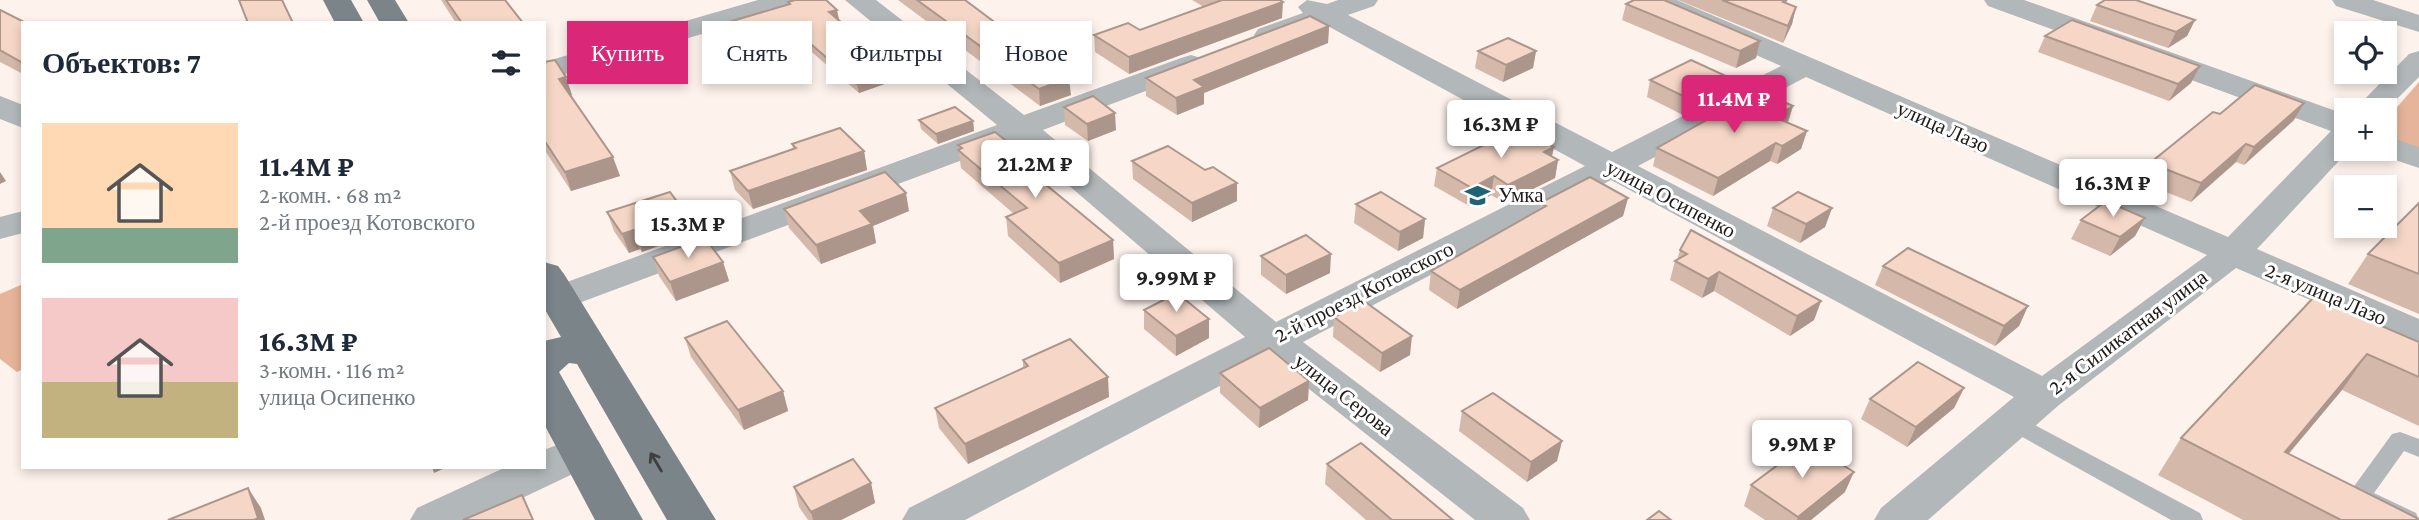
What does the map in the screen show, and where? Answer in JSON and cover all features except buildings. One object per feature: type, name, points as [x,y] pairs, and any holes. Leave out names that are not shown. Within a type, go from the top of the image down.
[{"type":"main road","points":[[337,0],[349,21]]},
{"type":"main road","points":[[382,0],[394,21]]},
{"type":"main road","points":[[551,286],[691,520]]},
{"type":"main road","points":[[546,359],[551,353],[564,348],[590,353]]},
{"type":"main road","points":[[546,386],[619,520]]},
{"type":"street","points":[[546,70],[788,0]]},
{"type":"street","name":"улица Серова","points":[[859,0],[1021,128],[1272,339],[1507,520]]},
{"type":"street","points":[[551,286],[1021,128],[1230,50],[1312,7],[1364,0]]},
{"type":"street","name":"улица Лазо","points":[[1654,0],[2233,253]]},
{"type":"street","points":[[1998,0],[2334,121]]},
{"type":"street","points":[[2346,0],[2419,24]]},
{"type":"street","name":"улица Осипенко","points":[[1312,7],[1609,167],[2045,395]]},
{"type":"street","points":[[2381,98],[2419,60]]},
{"type":"street","name":"2-й проезд Котовского","points":[[925,520],[1805,66]]},
{"type":"street","points":[[0,106],[21,117]]},
{"type":"street","name":"2-я Силикатная улица","points":[[1897,520],[2045,395],[2233,253],[2334,147]]},
{"type":"street","points":[[2397,150],[2419,158]]},
{"type":"street","points":[[0,228],[21,223]]},
{"type":"street","name":"2-я улица Лазо","points":[[2233,253],[2419,334]]},
{"type":"street","points":[[546,468],[582,451]]},
{"type":"street","points":[[433,520],[543,469]]},
{"type":"lane","points":[[2014,422],[2191,520]]},
{"type":"lane","points":[[2407,520],[2359,496],[2400,440],[2419,449]]},
{"type":"shaded area","points":[[2419,82],[2419,149],[2397,141],[2397,107]]},
{"type":"shaded area","points":[[21,285],[21,370],[17,372],[0,359],[0,294]]},
{"type":"place","name":"Умка","points":[[1478,195]]}]
